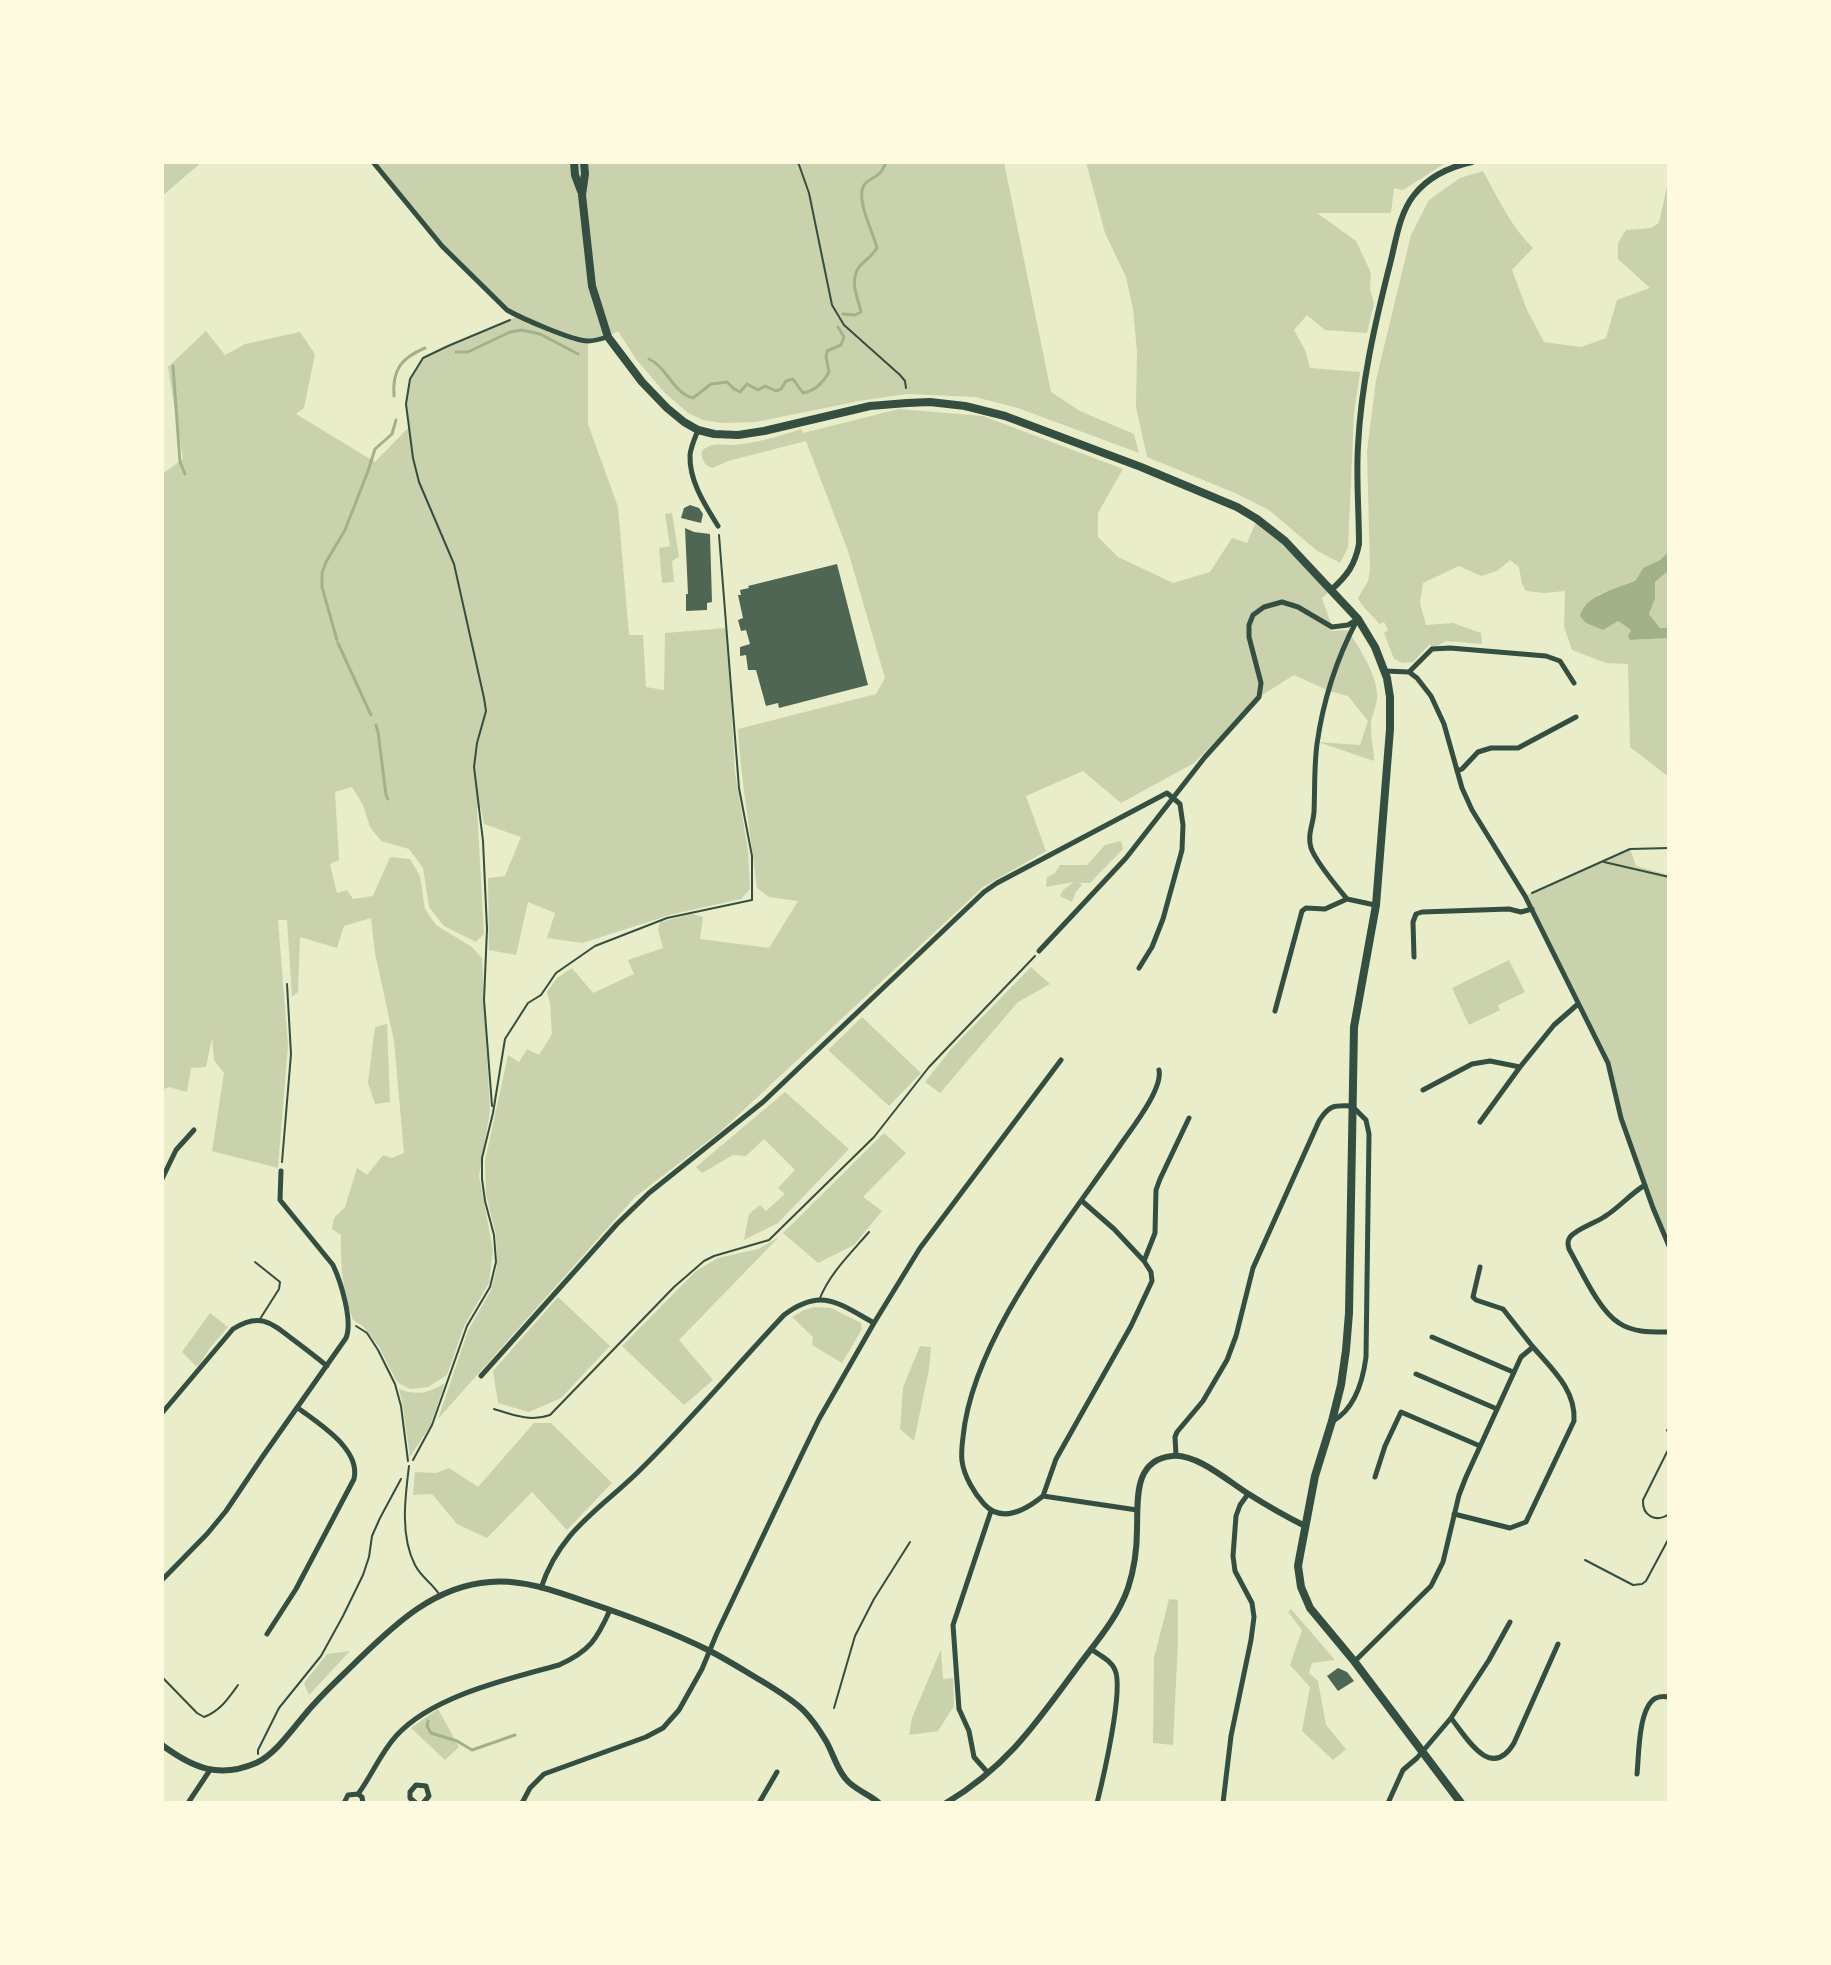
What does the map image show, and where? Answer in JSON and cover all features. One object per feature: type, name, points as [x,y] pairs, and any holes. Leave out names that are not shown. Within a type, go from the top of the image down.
[{"type":"main road","points":[[574,162],[582,195],[592,286],[608,337],[642,382],[684,422],[714,434],[738,435],[870,406],[930,402],[1005,416],[1141,467],[1237,507],[1257,519],[1285,541],[1358,619],[1375,647],[1390,697],[1390,729],[1376,905],[1355,1019],[1346,1350],[1341,1385],[1315,1476],[1298,1566],[1301,1587],[1310,1608],[1461,1803]]},
{"type":"main road","points":[[582,195],[584,162]]},
{"type":"street","points":[[373,162],[442,246],[497,302],[519,317],[577,339],[588,341],[608,337]]},
{"type":"street","points":[[1331,590],[1352,569],[1357,557],[1357,448],[1361,401],[1376,321],[1399,228],[1413,196],[1426,182],[1441,172],[1472,162]]},
{"type":"street","points":[[698,430],[690,454],[691,464],[701,499],[718,526]]},
{"type":"street","points":[[1039,951],[1101,887],[1205,757],[1259,697],[1261,683],[1249,637],[1253,615],[1264,607],[1282,602],[1298,607],[1332,627],[1348,625],[1358,619]]},
{"type":"street","points":[[1347,899],[1312,851],[1309,836],[1314,816],[1318,742],[1329,691],[1347,639],[1358,619]]},
{"type":"street","points":[[1409,672],[1432,649],[1450,648],[1546,656],[1560,661],[1574,683]]},
{"type":"street","points":[[1384,671],[1409,672],[1431,696],[1444,724],[1472,810],[1532,909],[1608,1063],[1621,1118],[1669,1246]]},
{"type":"street","points":[[1457,771],[1478,752],[1491,748],[1518,748],[1576,717]]},
{"type":"street","points":[[481,1376],[617,1224],[649,1193],[775,1091],[984,892],[1167,793],[1180,804],[1184,837],[1182,850],[1163,919],[1152,947],[1139,968]]},
{"type":"street","points":[[1275,1011],[1302,911],[1306,908],[1325,909],[1347,899],[1376,905]]},
{"type":"street","points":[[1414,957],[1413,922],[1416,914],[1509,909],[1521,912],[1532,909]]},
{"type":"street","points":[[1480,1122],[1554,1025],[1578,1004]]},
{"type":"street","points":[[522,1803],[530,1788],[544,1774],[646,1737],[663,1728],[679,1710],[819,1419],[874,1323],[920,1248],[1061,1060]]},
{"type":"street","points":[[1423,1090],[1472,1064],[1490,1061],[1520,1067]]},
{"type":"street","points":[[1082,1201],[1144,1261],[1152,1276],[1131,1326],[1056,1459],[1043,1496],[1027,1508],[1013,1513],[991,1511],[973,1489],[963,1466],[962,1446],[968,1407],[988,1352],[1015,1301],[1082,1201],[1138,1120],[1159,1082],[1159,1070]]},
{"type":"street","points":[[1176,1455],[1177,1432],[1203,1401],[1227,1360],[1253,1268],[1319,1121],[1325,1111],[1337,1106],[1352,1106],[1366,1120],[1369,1134],[1366,1357],[1364,1375],[1357,1392],[1343,1415],[1332,1421]]},
{"type":"street","points":[[1144,1261],[1155,1233],[1156,1190],[1189,1118]]},
{"type":"street","points":[[162,1179],[176,1150],[194,1130]]},
{"type":"street","points":[[162,1580],[226,1511],[346,1338],[349,1323],[337,1273],[280,1200],[281,1171]]},
{"type":"street","points":[[1645,1185],[1608,1215],[1573,1234],[1568,1244],[1600,1303],[1618,1323],[1643,1332],[1669,1332]]},
{"type":"street","points":[[1454,1514],[1510,1528],[1526,1522],[1574,1421],[1574,1405],[1564,1383],[1503,1309],[1473,1297],[1480,1267]]},
{"type":"street","points":[[541,1588],[552,1560],[575,1529],[636,1473],[784,1315],[807,1301],[820,1299],[833,1301],[874,1323]]},
{"type":"street","points":[[162,1413],[233,1329],[247,1321],[260,1320],[274,1324],[327,1366]]},
{"type":"street","points":[[1432,1337],[1513,1372]]},
{"type":"street","points":[[1354,1661],[1431,1586],[1443,1562],[1454,1514],[1480,1446],[1521,1357],[1533,1347]]},
{"type":"street","points":[[1416,1374],[1497,1409]]},
{"type":"street","points":[[267,1634],[296,1589],[355,1474],[353,1460],[347,1451],[298,1408]]},
{"type":"street","points":[[1375,1477],[1401,1412],[1480,1446]]},
{"type":"street","points":[[950,1802],[1010,1755],[1121,1605],[1135,1560],[1141,1479],[1148,1468],[1159,1460],[1176,1455],[1197,1461],[1305,1526]]},
{"type":"street","points":[[1223,1803],[1231,1736],[1254,1617],[1252,1603],[1235,1571],[1233,1556],[1236,1516],[1248,1494]]},
{"type":"street","points":[[1043,1496],[1137,1510]]},
{"type":"street","points":[[988,1774],[974,1757],[969,1731],[959,1709],[953,1625],[991,1511]]},
{"type":"street","points":[[162,1745],[179,1757],[210,1770],[226,1772],[263,1759],[319,1698],[386,1633],[419,1607],[460,1588],[492,1581],[509,1582],[541,1588],[610,1610],[709,1650],[804,1711],[826,1740],[844,1778],[879,1803]]},
{"type":"street","points":[[358,1794],[390,1744],[418,1716],[447,1700],[572,1659],[594,1642],[610,1610]]},
{"type":"street","points":[[1388,1803],[1403,1770],[1423,1752],[1451,1718],[1510,1622]]},
{"type":"street","points":[[1451,1718],[1482,1755],[1502,1756],[1514,1743],[1558,1644]]},
{"type":"street","points":[[1091,1649],[1110,1662],[1117,1673],[1115,1711],[1097,1803]]},
{"type":"street","points":[[1637,1774],[1645,1712],[1650,1702],[1658,1696],[1669,1697]]},
{"type":"street","points":[[188,1803],[210,1770]]},
{"type":"street","points":[[759,1803],[777,1772]]},
{"type":"street","points":[[416,1803],[410,1798],[410,1792],[412,1787],[421,1784],[429,1790],[424,1803]]},
{"type":"street","points":[[344,1803],[348,1795],[358,1794],[363,1803]]},
{"type":"lane","points":[[820,1299],[825,1285],[869,1232]]},
{"type":"lane","points":[[255,1262],[280,1282],[260,1320]]},
{"type":"lane","points":[[1669,1448],[1642,1505],[1651,1517],[1669,1514]]},
{"type":"lane","points":[[409,1466],[406,1514],[409,1551],[420,1573],[440,1595]]},
{"type":"lane","points":[[1585,1560],[1633,1585],[1642,1584],[1669,1538]]},
{"type":"lane","points":[[162,1677],[204,1717],[213,1714],[226,1702],[238,1685]]},
{"type":"path","points":[[798,162],[809,193],[832,305],[844,325],[900,375],[906,388]]},
{"type":"path","points":[[493,1113],[484,1000],[487,929],[483,841],[474,767],[486,711],[454,564],[419,482],[406,404],[410,379],[423,358],[519,317]]},
{"type":"path","points":[[258,1753],[279,1708],[321,1656],[343,1616],[363,1575],[372,1536],[380,1518],[432,1425],[467,1326],[490,1287],[496,1262],[494,1235],[482,1179],[482,1158],[505,1039],[528,1003],[541,995],[556,973],[595,946],[667,918],[752,900],[752,856],[739,788],[718,526]]},
{"type":"path","points":[[1525,896],[1630,849],[1669,848]]},
{"type":"path","points":[[1602,862],[1669,877]]},
{"type":"path","points":[[494,1409],[527,1419],[550,1415],[695,1267],[714,1256],[769,1240],[874,1137],[929,1067],[1032,959]]},
{"type":"path","points":[[281,1171],[291,1054],[287,984]]},
{"type":"path","points":[[360,1328],[378,1350],[395,1384],[409,1466]]},
{"type":"path","points":[[834,1708],[855,1636],[910,1542]]},
{"type":"shaded area","points":[[162,162],[202,162],[162,196]]},
{"type":"shaded area","points":[[373,162],[1004,162],[1051,392],[1080,411],[1134,434],[1139,453],[1018,408],[975,397],[907,394],[756,422],[703,420],[688,413],[664,392],[636,359],[618,331],[588,342],[588,424],[618,507],[629,635],[643,635],[646,687],[664,690],[665,633],[727,628],[735,773],[748,850],[750,889],[741,899],[673,914],[582,943],[547,938],[555,913],[528,902],[516,955],[489,950],[488,878],[505,876],[521,837],[484,824],[481,808],[477,808],[484,934],[476,942],[444,926],[429,907],[423,868],[409,849],[381,841],[370,827],[363,805],[352,787],[335,792],[339,860],[330,864],[337,893],[347,890],[353,899],[373,896],[390,857],[410,859],[420,876],[425,909],[436,925],[472,947],[482,958],[490,1111],[479,1176],[493,1250],[489,1283],[464,1326],[447,1375],[428,1387],[410,1389],[397,1382],[379,1347],[363,1326],[353,1320],[343,1278],[341,1235],[332,1229],[334,1218],[345,1207],[357,1168],[367,1175],[383,1155],[392,1158],[404,1153],[394,1041],[375,953],[371,918],[344,926],[337,948],[300,937],[298,992],[292,997],[287,920],[278,920],[288,1045],[278,1168],[212,1151],[224,1073],[214,1060],[212,1038],[206,1067],[191,1068],[187,1092],[169,1087],[162,1090],[162,474],[183,459],[168,367],[206,331],[225,355],[245,344],[300,332],[315,354],[304,408],[296,414],[375,462],[409,427],[406,404],[410,379],[423,358],[518,316],[465,270]]},
{"type":"shaded area","points":[[1086,162],[1447,162],[1403,190],[1394,188],[1391,213],[1317,213],[1356,241],[1371,273],[1370,290],[1374,303],[1367,333],[1325,330],[1307,315],[1294,330],[1310,368],[1360,372],[1354,414],[1348,548],[1340,563],[1316,550],[1269,510],[1147,457],[1136,407],[1137,352],[1133,309],[1126,277],[1105,233]]},
{"type":"shaded area","points":[[1483,171],[1511,222],[1533,248],[1512,270],[1527,310],[1544,342],[1581,347],[1606,338],[1617,300],[1650,288],[1618,259],[1618,243],[1626,230],[1651,228],[1659,223],[1669,177],[1669,551],[1660,560],[1643,568],[1636,580],[1597,595],[1618,621],[1631,630],[1630,640],[1669,638],[1669,777],[1630,747],[1628,664],[1606,663],[1572,650],[1564,627],[1565,591],[1526,591],[1519,567],[1510,560],[1497,571],[1481,576],[1459,566],[1423,583],[1420,603],[1426,625],[1453,623],[1481,633],[1482,644],[1446,641],[1432,649],[1430,644],[1413,662],[1402,663],[1394,659],[1384,633],[1388,630],[1384,622],[1379,624],[1358,598],[1368,581],[1370,570],[1367,451],[1376,380],[1411,235],[1429,200],[1460,178]]},
{"type":"shaded area","points":[[899,409],[983,416],[1123,469],[1098,513],[1098,537],[1118,557],[1173,583],[1210,572],[1232,538],[1247,543],[1257,519],[1331,590],[1322,598],[1332,627],[1330,631],[1348,630],[1367,663],[1377,690],[1371,725],[1374,761],[1318,742],[1360,745],[1368,721],[1348,696],[1294,675],[1259,697],[1194,763],[1121,803],[1083,771],[1026,796],[1046,851],[983,887],[721,1131],[635,1197],[438,1419],[468,1331],[491,1290],[497,1266],[496,1235],[486,1195],[485,1161],[508,1055],[519,1062],[527,1049],[539,1055],[552,1034],[547,992],[557,978],[572,968],[593,993],[634,974],[628,960],[663,948],[658,929],[660,922],[692,914],[703,917],[700,939],[769,948],[798,901],[769,897],[757,888],[738,729],[876,694],[885,678],[848,551],[806,441],[728,461],[713,468],[704,462],[702,451],[712,445],[749,443],[801,429],[803,433]]},
{"type":"shaded area","points":[[672,513],[679,557],[672,561],[674,582],[662,583],[659,548],[670,546],[665,514]]},
{"type":"shaded area","points":[[1669,551],[1669,570],[1655,582],[1655,599],[1649,614],[1660,628],[1669,628],[1669,638],[1630,640],[1631,630],[1618,621],[1603,630],[1586,623],[1580,616],[1595,597],[1636,580],[1643,568],[1660,560]]},
{"type":"shaded area","points":[[1669,570],[1669,628],[1660,628],[1649,614],[1655,599],[1655,581]]},
{"type":"shaded area","points":[[1121,841],[1123,849],[1090,883],[1079,883],[1082,885],[1072,902],[1060,896],[1074,882],[1046,887],[1047,877],[1055,873],[1060,865],[1087,865],[1105,845]]},
{"type":"shaded area","points":[[1630,849],[1636,866],[1669,875],[1669,1246],[1621,1118],[1608,1063],[1525,896]]},
{"type":"shaded area","points":[[1509,960],[1525,992],[1498,1005],[1500,1010],[1469,1025],[1452,988]]},
{"type":"shaded area","points":[[1031,967],[1050,984],[1018,1002],[940,1093],[925,1082],[952,1048]]},
{"type":"shaded area","points":[[862,1017],[921,1073],[889,1106],[828,1050]]},
{"type":"shaded area","points":[[387,1024],[390,1102],[375,1104],[368,1083],[375,1027]]},
{"type":"shaded area","points":[[785,1092],[849,1149],[778,1223],[744,1240],[749,1214],[760,1205],[766,1211],[785,1194],[778,1188],[795,1170],[764,1139],[746,1156],[733,1155],[702,1173],[696,1167]]},
{"type":"shaded area","points":[[884,1133],[906,1153],[863,1197],[882,1211],[854,1245],[818,1263],[783,1233]]},
{"type":"shaded area","points":[[779,1237],[679,1340],[713,1380],[684,1405],[622,1346],[696,1271],[718,1258],[758,1249]]},
{"type":"shaded area","points":[[558,1297],[610,1346],[561,1398],[529,1412],[498,1403],[493,1371]]},
{"type":"shaded area","points":[[814,1307],[831,1308],[861,1323],[862,1329],[842,1363],[812,1345],[813,1337],[792,1317]]},
{"type":"shaded area","points":[[210,1313],[228,1327],[196,1366],[182,1352]]},
{"type":"shaded area","points":[[920,1346],[931,1347],[914,1441],[900,1429],[903,1387]]},
{"type":"shaded area","points":[[445,1383],[430,1426],[410,1457],[399,1389],[423,1392]]},
{"type":"shaded area","points":[[534,1423],[551,1423],[612,1483],[567,1530],[532,1492],[487,1538],[457,1524],[432,1494],[413,1495],[415,1472],[436,1473],[449,1468],[478,1487]]},
{"type":"shaded area","points":[[1169,1599],[1178,1600],[1173,1745],[1153,1743],[1154,1658]]},
{"type":"shaded area","points":[[1291,1609],[1335,1660],[1312,1663],[1309,1673],[1318,1681],[1326,1725],[1346,1749],[1333,1760],[1302,1731],[1310,1687],[1290,1665],[1302,1630],[1288,1612]]},
{"type":"shaded area","points":[[941,1649],[943,1679],[953,1678],[954,1706],[938,1731],[909,1735],[912,1718]]},
{"type":"shaded area","points":[[350,1651],[309,1695],[304,1683],[327,1654]]},
{"type":"shaded area","points":[[438,1709],[459,1747],[445,1760],[411,1728]]},
{"type":"building","points":[[690,505],[699,508],[703,514],[701,523],[681,518],[684,508]]},
{"type":"building","points":[[685,528],[710,534],[712,602],[707,603],[707,610],[686,611]]},
{"type":"building","points":[[837,564],[868,685],[779,708],[778,703],[766,706],[756,670],[748,670],[746,655],[740,656],[740,647],[750,644],[746,630],[741,631],[738,620],[743,618],[738,595],[741,595],[740,590]]},
{"type":"building","points":[[1338,1668],[1347,1672],[1354,1681],[1338,1691],[1327,1676]]},
{"type":"waterway","points":[[843,314],[861,312],[855,290],[856,272],[877,248],[863,207],[862,191],[865,183],[880,173],[886,162]]},
{"type":"waterway","points":[[649,359],[680,391],[693,398],[711,384],[727,382],[740,392],[747,384],[758,390],[765,386],[776,391],[786,381],[793,379],[803,393],[819,385],[829,372],[827,351],[841,345],[844,337],[838,327]]},
{"type":"waterway","points":[[456,352],[468,352],[510,332],[522,330],[540,334],[578,354]]},
{"type":"waterway","points":[[394,396],[400,366],[425,348]]},
{"type":"waterway","points":[[173,366],[180,462],[185,474]]},
{"type":"waterway","points":[[337,640],[322,587],[322,573],[345,530],[375,449],[392,434],[396,420]]},
{"type":"waterway","points":[[338,643],[371,715]]},
{"type":"waterway","points":[[376,725],[388,799]]},
{"type":"waterway","points":[[428,1721],[431,1733],[457,1741],[472,1750],[515,1735]]}]
